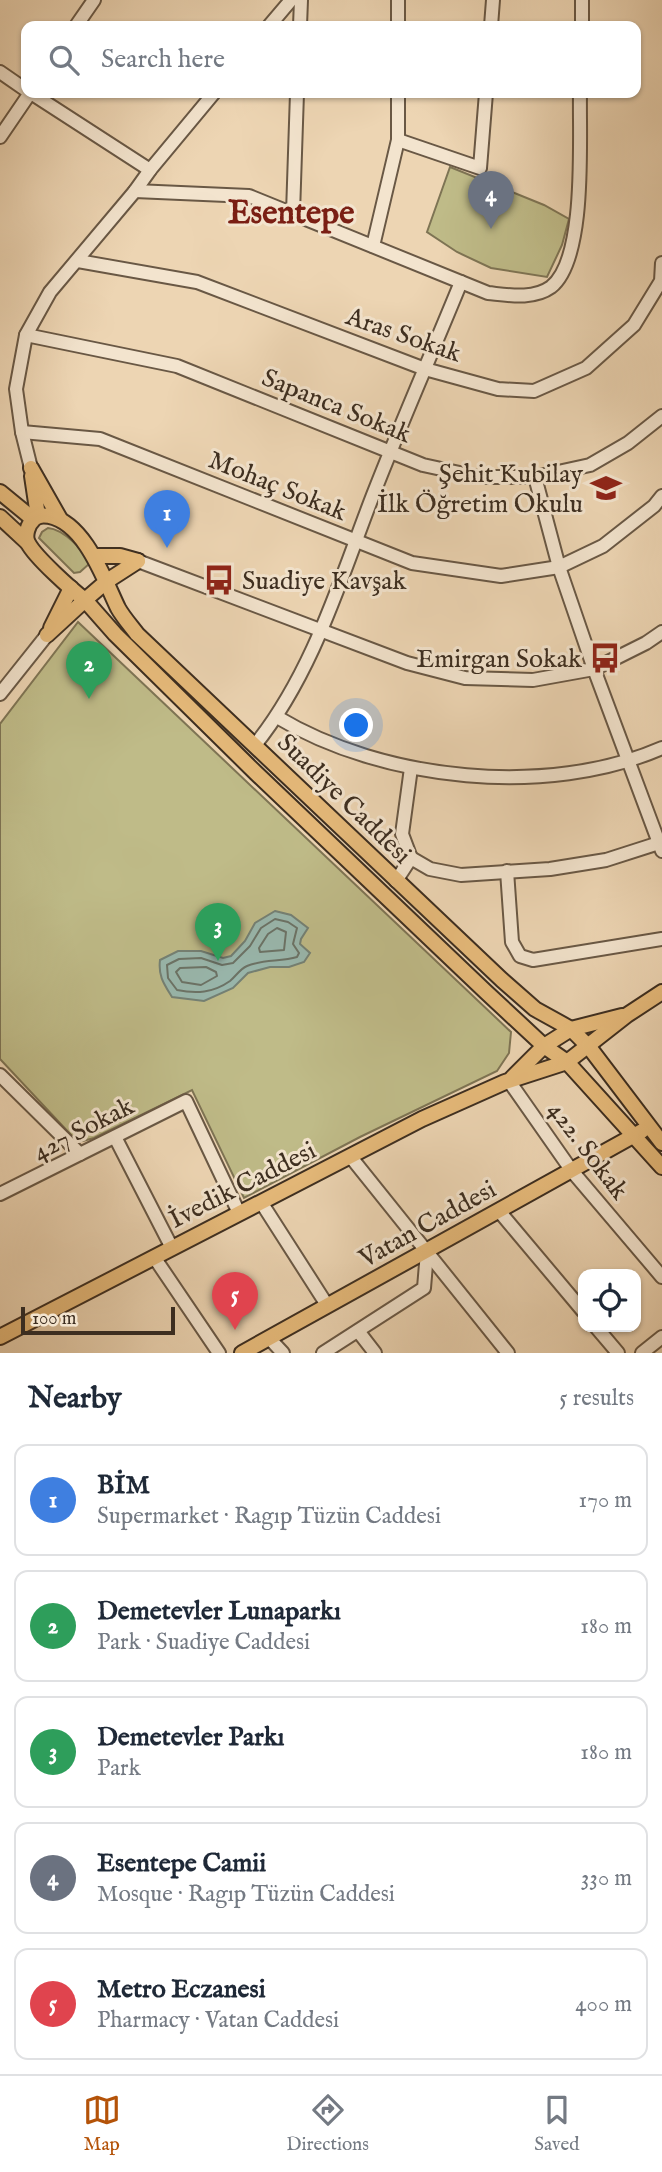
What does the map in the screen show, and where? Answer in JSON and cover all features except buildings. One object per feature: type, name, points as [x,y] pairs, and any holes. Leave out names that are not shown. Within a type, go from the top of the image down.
[{"type":"main road","points":[[27,542],[26,536],[35,518],[31,468]]},
{"type":"main road","name":"Suadiye Caddesi","points":[[31,468],[60,519],[94,556],[119,610],[137,634],[396,881],[535,1009],[571,1030]]},
{"type":"main road","points":[[0,492],[35,518],[60,519]]},
{"type":"main road","name":"Suadiye Caddesi","points":[[0,517],[256,773],[544,1046]]},
{"type":"main road","points":[[94,556],[120,556],[138,561]]},
{"type":"main road","points":[[47,635],[107,581],[138,561]]},
{"type":"main road","points":[[47,635],[71,588]]},
{"type":"main road","name":"İvedik Caddesi","points":[[0,1337],[422,1119],[509,1081],[567,1062],[660,990]]},
{"type":"main road","name":"İvedik Caddesi","points":[[509,1081],[544,1046],[571,1030],[627,1015]]},
{"type":"main road","points":[[571,1030],[589,1047],[662,1143]]},
{"type":"main road","points":[[544,1046],[567,1062],[662,1167]]},
{"type":"main road","name":"Vatan Caddesi","points":[[242,1353],[649,1126]]},
{"type":"street","points":[[79,21],[94,0]]},
{"type":"street","points":[[273,21],[291,0]]},
{"type":"street","points":[[300,21],[301,0]]},
{"type":"street","points":[[398,0],[398,21]]},
{"type":"street","points":[[491,21],[493,0]]},
{"type":"street","points":[[582,0],[582,21]]},
{"type":"street","points":[[0,72],[21,86]]},
{"type":"street","points":[[0,137],[25,98]]},
{"type":"street","points":[[38,98],[150,170]]},
{"type":"street","points":[[31,468],[22,432],[16,389],[26,335],[50,292],[210,98]]},
{"type":"street","points":[[293,214],[297,98]]},
{"type":"street","points":[[373,246],[398,140],[398,98]]},
{"type":"street","points":[[398,140],[480,167],[485,98]]},
{"type":"street","points":[[135,191],[249,196],[488,293],[527,296],[551,286],[567,263],[577,226],[580,98]]},
{"type":"street","name":"Aras Sokak","points":[[78,261],[197,282],[425,369],[498,389],[534,391],[586,368],[634,325],[661,281],[662,263]]},
{"type":"street","points":[[255,745],[277,717],[320,632],[390,452],[461,282]]},
{"type":"street","name":"Sapanca Sokak","points":[[26,335],[177,366],[423,465],[478,477],[535,477],[590,465],[628,443],[662,416]]},
{"type":"street","name":"Mohaç Sokak","points":[[22,432],[100,439],[412,563],[501,576],[559,568],[603,546],[654,506],[662,496]]},
{"type":"street","points":[[411,768],[402,834],[411,858],[430,869],[461,875],[550,869],[606,860],[661,845],[559,568],[535,477]]},
{"type":"street","points":[[138,561],[407,663],[465,677],[533,680],[594,669],[662,632]]},
{"type":"street","points":[[0,694],[47,635]]},
{"type":"street","points":[[277,717],[302,732],[350,751],[411,768],[456,774],[533,777],[630,762],[662,748]]},
{"type":"street","points":[[396,881],[411,858]]},
{"type":"street","points":[[507,871],[512,942],[520,956],[533,960],[662,939]]},
{"type":"street","points":[[0,1075],[80,1154]]},
{"type":"street","name":"422. Sokak","points":[[509,1081],[572,1171],[662,1277]]},
{"type":"street","name":"427 Sokak","points":[[3,1189],[186,1101],[239,1213]]},
{"type":"street","points":[[115,1137],[172,1248]]},
{"type":"street","points":[[350,1156],[508,1353]]},
{"type":"street","points":[[261,1202],[327,1305]]},
{"type":"street","points":[[499,1211],[578,1305]]},
{"type":"street","points":[[323,1353],[424,1288],[427,1252]]},
{"type":"street","points":[[154,1257],[219,1353]]},
{"type":"street","points":[[358,1331],[375,1353]]},
{"type":"street","points":[[600,1332],[618,1353]]},
{"type":"street","points":[[642,1353],[662,1337]]},
{"type":"street","points":[[269,1338],[283,1353]]},
{"type":"shaded area","points":[[450,167],[544,205],[569,219],[562,245],[547,277],[491,268],[457,252],[427,232]]},
{"type":"shaded area","points":[[48,528],[73,541],[89,564],[80,572],[74,573],[39,538]]},
{"type":"shaded area","points":[[78,622],[511,1032],[509,1053],[497,1071],[360,1137],[244,1198],[192,1090],[83,1141],[72,1136],[0,1059],[0,724]]},
{"type":"water","points":[[275,911],[291,915],[308,928],[300,944],[310,953],[304,962],[248,973],[233,988],[204,1001],[172,997],[161,975],[160,960],[178,951],[201,951],[223,958],[231,956],[245,941],[255,923]]},
{"type":"place","name":"Esentepe Camii","points":[[491,229]]},
{"type":"place","name":"Şehit Kubilay İlk Öğretim Okulu","points":[[606,488]]},
{"type":"place","name":"BİM","points":[[167,548]]},
{"type":"place","name":"Suadiye Kavşak","points":[[219,580]]},
{"type":"place","name":"Emirgan Sokak","points":[[605,658]]},
{"type":"place","name":"Demetevler Lunaparkı","points":[[89,699]]},
{"type":"place","name":"Demetevler Parkı","points":[[218,961]]},
{"type":"place","name":"Metro Eczanesi","points":[[235,1330]]},
{"type":"district","name":"Esentepe","points":[[291,211]]}]
